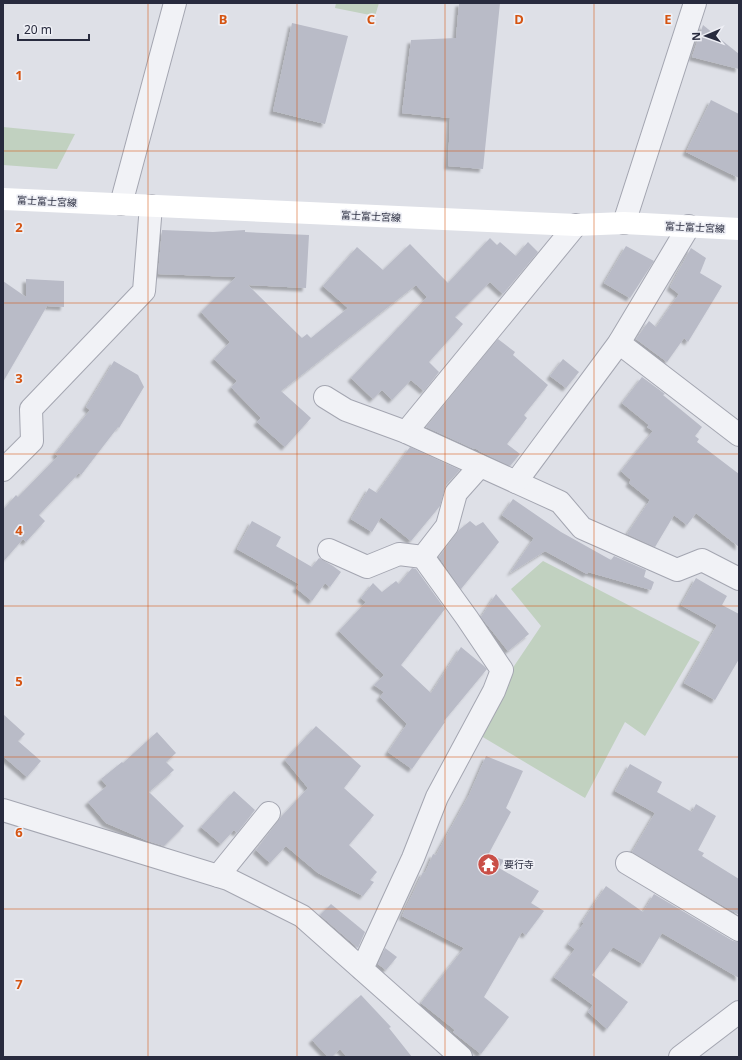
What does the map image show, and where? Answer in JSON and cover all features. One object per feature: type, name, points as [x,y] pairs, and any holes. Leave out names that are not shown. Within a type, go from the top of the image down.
[{"type":"main road","name":"富士富士宮線","points":[[3,199],[576,225],[624,223],[739,229]]},
{"type":"street","points":[[121,204],[175,3]]},
{"type":"street","points":[[624,223],[695,3]]},
{"type":"street","points":[[3,470],[32,441],[31,409],[144,291],[151,206]]},
{"type":"street","points":[[406,432],[576,225]]},
{"type":"street","points":[[516,482],[619,343],[689,226]]},
{"type":"street","points":[[619,343],[739,436]]},
{"type":"street","points":[[326,397],[346,410],[406,432],[560,502],[582,528],[595,534],[678,570],[702,560],[739,579]]},
{"type":"street","points":[[423,557],[447,526],[456,493],[480,466]]},
{"type":"street","points":[[329,550],[367,567],[399,554],[423,557],[502,670],[494,691],[437,797],[414,858],[362,969]]},
{"type":"street","points":[[3,810],[228,879],[302,916],[461,1057]]},
{"type":"street","points":[[218,876],[269,813]]},
{"type":"street","points":[[626,863],[739,930]]},
{"type":"street","points":[[680,1057],[739,1012]]},
{"type":"green space","points":[[336,3],[379,3],[375,16],[335,8]]},
{"type":"green space","points":[[3,127],[75,134],[57,169],[3,165]]},
{"type":"green space","points":[[543,561],[700,642],[645,736],[625,722],[585,798],[471,730],[541,626],[511,589]]},
{"type":"building","points":[[459,3],[500,3],[483,169],[448,166],[450,118],[402,113],[411,40],[456,38]]},
{"type":"building","points":[[292,23],[348,36],[325,124],[273,111]]},
{"type":"building","points":[[703,25],[739,54],[739,69],[692,57]]},
{"type":"building","points":[[711,100],[739,114],[739,178],[686,152]]},
{"type":"building","points":[[162,230],[213,232],[245,230],[245,232],[309,235],[306,288],[248,285],[302,338],[307,334],[311,338],[348,308],[323,286],[357,247],[383,270],[410,244],[448,283],[490,238],[497,245],[500,242],[516,256],[528,242],[538,252],[503,294],[490,282],[455,317],[463,324],[429,362],[439,372],[424,391],[411,380],[392,400],[382,390],[373,399],[351,378],[427,297],[416,285],[281,391],[311,418],[285,447],[257,422],[261,418],[231,387],[237,381],[214,359],[230,342],[201,312],[236,277],[158,274]]},
{"type":"building","points":[[626,246],[654,261],[630,298],[604,283]]},
{"type":"building","points":[[691,248],[706,258],[700,273],[722,286],[688,342],[684,338],[667,362],[636,339],[649,321],[656,327],[679,294],[670,287]]},
{"type":"building","points":[[26,279],[64,281],[64,307],[47,306],[3,382],[3,281],[26,297]]},
{"type":"building","points":[[498,339],[515,352],[513,355],[548,385],[524,415],[527,418],[507,444],[520,454],[510,466],[475,448],[474,449],[426,427]]},
{"type":"building","points":[[563,359],[579,372],[566,388],[550,376]]},
{"type":"building","points":[[114,361],[138,375],[144,387],[119,428],[118,427],[81,475],[79,473],[39,515],[45,521],[26,542],[23,539],[3,562],[3,510],[16,495],[18,497],[58,456],[55,454],[90,410],[86,407]]},
{"type":"building","points":[[642,377],[665,394],[663,395],[702,427],[695,436],[699,439],[697,442],[739,474],[739,547],[696,513],[687,525],[674,515],[655,547],[627,534],[650,500],[629,483],[631,480],[621,471],[653,431],[647,427],[649,425],[622,403]]},
{"type":"building","points":[[410,447],[460,470],[446,485],[440,506],[411,541],[381,517],[372,532],[351,519],[369,488],[377,493]]},
{"type":"building","points":[[513,499],[561,532],[611,560],[614,556],[646,570],[644,577],[654,582],[651,590],[588,572],[587,574],[545,551],[510,573],[534,538],[502,515]]},
{"type":"building","points":[[252,521],[281,537],[276,546],[312,567],[319,558],[341,572],[330,587],[325,583],[312,601],[296,588],[299,584],[237,549]]},
{"type":"building","points":[[470,521],[476,526],[483,522],[499,542],[461,589],[439,557],[459,530]]},
{"type":"building","points":[[412,568],[416,569],[445,609],[401,665],[431,693],[461,647],[487,669],[444,721],[445,722],[412,769],[388,752],[407,724],[380,697],[384,692],[374,685],[384,675],[339,631],[366,602],[361,598],[373,583],[382,592],[396,581],[399,584]]},
{"type":"building","points":[[696,578],[727,596],[722,605],[739,614],[739,659],[715,700],[684,683],[717,625],[681,605]]},
{"type":"building","points":[[496,594],[529,634],[508,651],[481,617]]},
{"type":"building","points":[[3,714],[25,734],[18,741],[41,761],[27,777],[4,757],[3,758]]},
{"type":"building","points":[[316,726],[361,766],[344,788],[374,815],[349,845],[377,872],[370,880],[374,882],[363,896],[318,873],[286,846],[270,863],[256,850],[281,817],[308,788],[285,760]]},
{"type":"building","points":[[157,732],[176,753],[166,762],[174,770],[149,792],[184,826],[164,846],[148,841],[106,823],[88,802],[107,786],[101,779],[122,762],[123,763]]},
{"type":"building","points":[[486,756],[523,771],[506,808],[511,812],[488,855],[504,860],[499,868],[539,891],[531,903],[544,911],[526,935],[522,932],[484,997],[509,1017],[481,1054],[453,1032],[455,1030],[421,1003],[464,948],[402,916],[423,872],[425,873],[433,854],[436,855],[469,795]]},
{"type":"building","points":[[630,764],[662,782],[657,792],[692,812],[696,804],[716,816],[698,850],[704,853],[702,856],[739,879],[739,915],[632,852],[655,813],[615,791]]},
{"type":"building","points":[[234,791],[255,810],[237,833],[234,830],[221,844],[201,827]]},
{"type":"building","points":[[606,886],[643,912],[654,894],[733,941],[739,942],[739,978],[662,933],[643,964],[613,947],[592,975],[628,1002],[607,1029],[588,1012],[593,1005],[554,977],[575,949],[568,944],[584,923],[582,922]]},
{"type":"building","points":[[331,904],[365,932],[358,948],[320,915]]},
{"type":"building","points":[[385,948],[397,957],[386,970],[378,964]]},
{"type":"building","points":[[361,995],[391,1027],[389,1028],[412,1057],[347,1057],[340,1049],[332,1057],[328,1057],[312,1040]]},
{"type":"place","name":"要行寺","points":[[489,864]]}]
